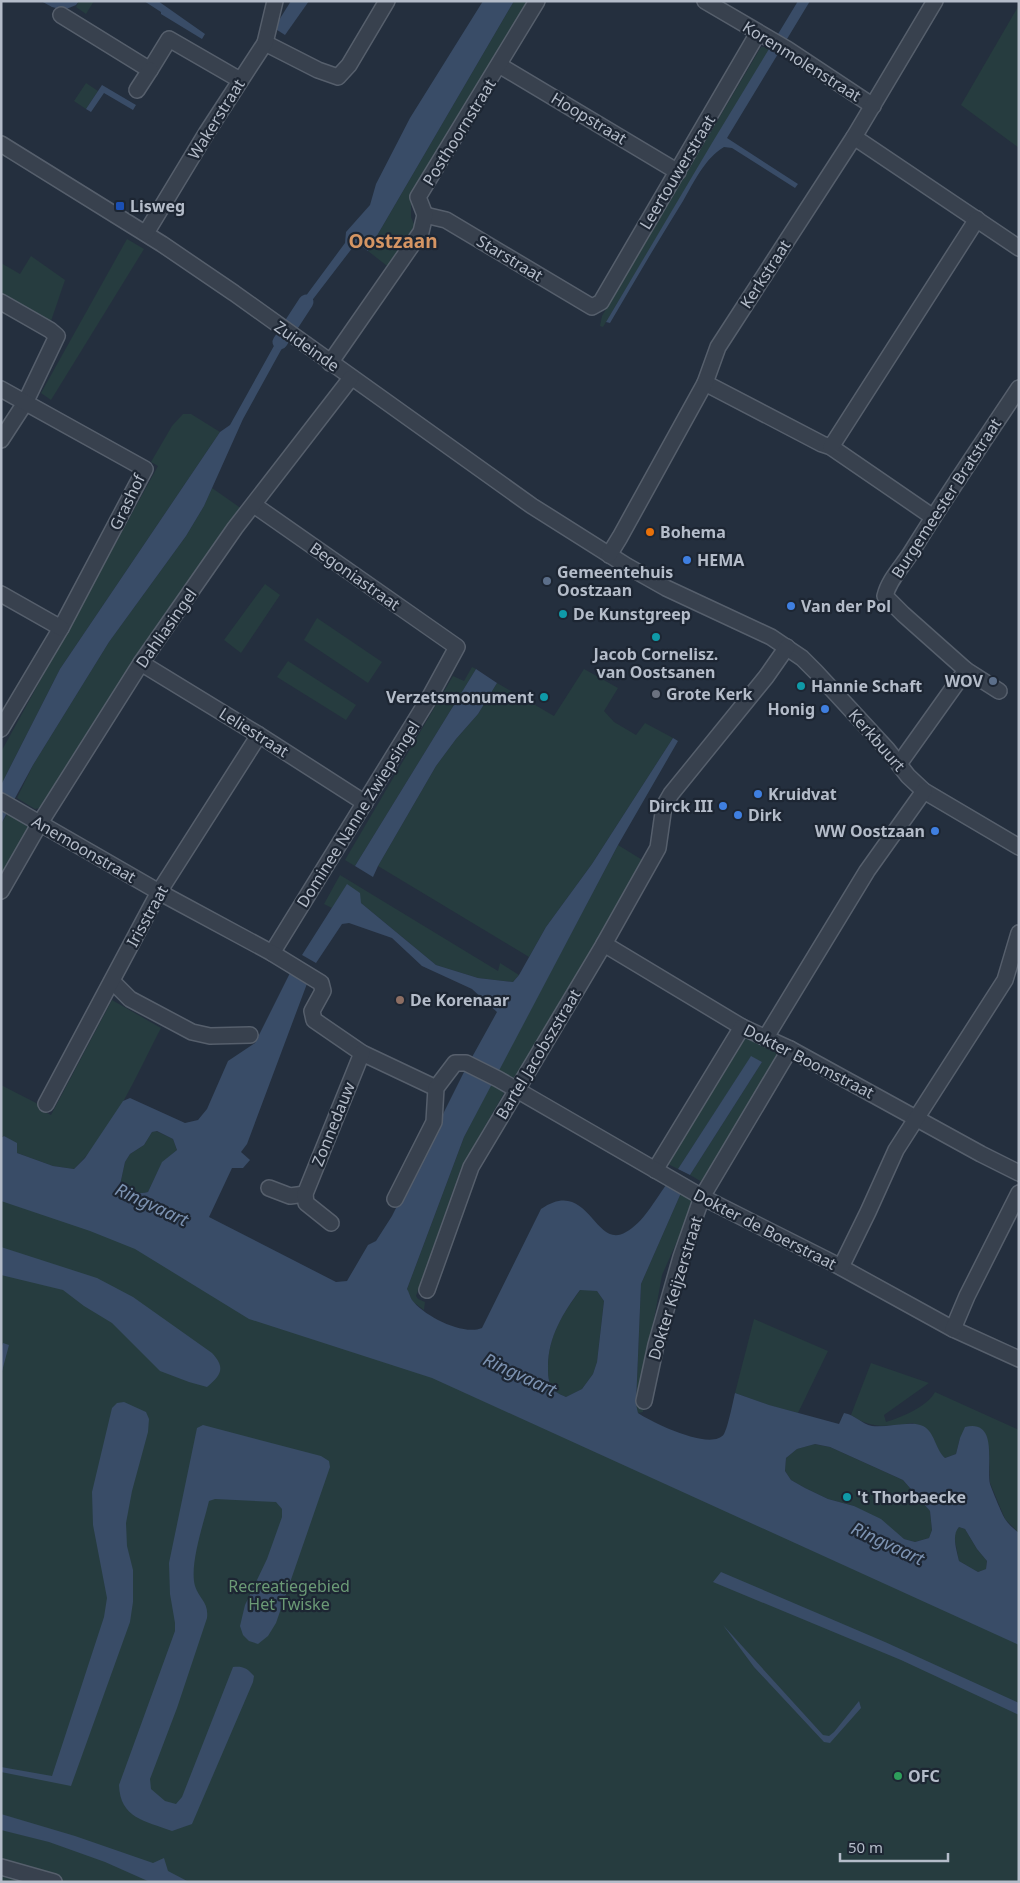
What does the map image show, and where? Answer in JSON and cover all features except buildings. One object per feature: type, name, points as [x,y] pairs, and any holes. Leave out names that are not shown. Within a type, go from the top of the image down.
[{"type":"street","name":"Wakerstraat","points":[[146,234],[207,132],[265,43],[275,1]]},
{"type":"street","points":[[265,43],[318,70],[338,77],[349,65],[387,1]]},
{"type":"street","name":"Posthoornstraat","points":[[330,362],[421,232],[425,215],[418,197],[537,1]]},
{"type":"street","name":"Korenmolenstraat","points":[[705,1],[787,49],[873,106]]},
{"type":"street","name":"Kerkstraat","points":[[609,554],[620,538],[705,383],[718,347],[854,137],[935,1]]},
{"type":"street","points":[[61,15],[150,70]]},
{"type":"street","name":"Leertouwerstraat","points":[[592,307],[601,302],[678,172],[764,37]]},
{"type":"street","points":[[138,90],[169,39],[240,80]]},
{"type":"street","name":"Hoopstraat","points":[[499,65],[678,172]]},
{"type":"street","points":[[854,137],[1019,248]]},
{"type":"street","name":"Zuideinde","points":[[1,144],[146,234],[234,294],[532,506],[609,554]]},
{"type":"street","name":"Starstraat","points":[[425,215],[446,220],[592,307]]},
{"type":"street","points":[[831,447],[977,219]]},
{"type":"street","points":[[1,302],[57,336],[25,403],[1,440]]},
{"type":"street","name":"Dahliasingel","points":[[1,891],[40,823],[141,663],[230,536],[351,378]]},
{"type":"street","points":[[705,383],[831,447],[933,517]]},
{"type":"street","name":"Burgemeester Bratstraat","points":[[966,670],[885,596],[887,586],[905,563],[933,517],[1019,388]]},
{"type":"street","name":"Grashof","points":[[1,389],[145,470],[61,628],[1,729]]},
{"type":"street","name":"Begoniastraat","points":[[254,504],[457,648]]},
{"type":"street","name":"Kerkbuurt","points":[[609,554],[666,588],[756,630],[787,647],[816,672],[908,776],[924,791],[1019,847]]},
{"type":"street","points":[[1,594],[61,628]]},
{"type":"street","name":"Bartel Jacobszstraat","points":[[427,1290],[470,1167],[604,944],[658,848],[664,806],[671,794],[766,677],[787,647]]},
{"type":"street","name":"Dominee Nanne Zwiepsingel","points":[[277,957],[457,648]]},
{"type":"street","name":"Leliestraat","points":[[141,663],[259,735],[365,804]]},
{"type":"street","points":[[899,764],[966,670],[999,691]]},
{"type":"street","name":"Irisstraat","points":[[46,1104],[159,892],[259,735]]},
{"type":"street","points":[[766,1037],[867,871],[924,791]]},
{"type":"street","name":"Anemoonstraat","points":[[1,801],[321,983],[323,991],[312,1011],[314,1020],[362,1053]]},
{"type":"street","points":[[841,1267],[896,1150],[915,1117],[1005,980],[1019,933]]},
{"type":"street","name":"Dokter Boomstraat","points":[[604,944],[742,1026],[790,1049],[1019,1173]]},
{"type":"street","points":[[112,981],[130,998],[192,1032],[210,1036],[250,1035]]},
{"type":"street","points":[[655,1170],[742,1026]]},
{"type":"street","name":"Dokter Keijzerstraat","points":[[644,1401],[656,1345],[681,1257],[702,1197],[790,1049]]},
{"type":"street","points":[[362,1053],[436,1088],[434,1122],[395,1199]]},
{"type":"street","name":"Zonnedauw","points":[[305,1194],[362,1053]]},
{"type":"street","name":"Dokter de Boerstraat","points":[[436,1088],[454,1063],[466,1063],[496,1078],[702,1197],[841,1267],[953,1329],[1019,1359]]},
{"type":"street","points":[[269,1188],[290,1196],[305,1194],[306,1203],[330,1223]]},
{"type":"street","points":[[953,1329],[967,1296],[1019,1193]]},
{"type":"street","points":[[1,1867],[54,1882]]},
{"type":"green space","points":[[79,1],[94,1],[86,14],[76,7]]},
{"type":"green space","points":[[514,1],[530,1],[411,199],[411,217],[417,231],[391,269],[368,251]]},
{"type":"green space","points":[[1019,5],[1019,148],[961,105]]},
{"type":"green space","points":[[761,47],[771,47],[603,327],[600,326],[602,316]]},
{"type":"green space","points":[[86,83],[98,91],[86,109],[74,101]]},
{"type":"green space","points":[[127,239],[144,249],[51,400],[41,393]]},
{"type":"green space","points":[[31,256],[65,280],[51,321],[1,294],[1,263],[20,274]]},
{"type":"green space","points":[[183,414],[191,414],[220,432],[60,669],[1,785],[1,752],[158,466],[151,462],[172,426]]},
{"type":"green space","points":[[212,488],[242,509],[123,676],[44,807],[35,809],[17,798],[33,765],[109,642],[186,536],[204,506]]},
{"type":"green space","points":[[265,584],[280,595],[241,653],[224,640]]},
{"type":"green space","points":[[317,618],[382,662],[368,683],[304,640]]},
{"type":"green space","points":[[288,661],[356,705],[346,720],[277,677]]},
{"type":"green space","points":[[472,667],[476,669],[355,866],[345,860],[453,676],[464,681]]},
{"type":"green space","points":[[584,669],[618,688],[604,711],[614,722],[636,735],[645,723],[673,738],[592,864],[546,927],[529,957],[378,866],[436,766],[478,714],[497,683],[554,716]]},
{"type":"green space","points":[[8,813],[30,826],[1,887],[1,824]]},
{"type":"green space","points":[[618,845],[644,861],[515,1082],[497,1073]]},
{"type":"green space","points":[[340,875],[498,971],[500,963],[519,975],[513,982],[478,978],[436,965],[361,903],[347,885],[332,908],[324,904]]},
{"type":"green space","points":[[112,1000],[161,1028],[133,1084],[101,1138],[74,1169],[53,1166],[17,1153],[4,1136],[1,1137],[1,1085],[40,1105],[38,1109],[51,1115]]},
{"type":"green space","points":[[751,1038],[777,1052],[780,1058],[702,1182],[690,1175],[762,1062],[751,1057],[678,1169],[668,1164],[745,1039]]},
{"type":"green space","points":[[492,1082],[504,1093],[461,1168],[416,1296],[425,1302],[424,1310],[412,1301],[407,1289],[464,1137]]},
{"type":"green space","points":[[156,1131],[173,1139],[177,1150],[162,1163],[148,1192],[137,1193],[126,1189],[120,1185],[125,1162],[130,1154],[144,1145],[152,1132]]},
{"type":"green space","points":[[681,1193],[695,1201],[662,1275],[644,1375],[643,1412],[638,1413],[636,1405],[641,1284]]},
{"type":"green space","name":"Recreatiegebied Het Twiske","points":[[1,1196],[400,1330],[1019,1613],[1019,1882],[1,1882]]},
{"type":"green space","points":[[581,1289],[597,1291],[604,1301],[597,1362],[593,1374],[582,1389],[566,1397],[556,1392],[550,1384],[548,1373],[549,1356],[558,1325]]},
{"type":"green space","points":[[754,1319],[828,1351],[798,1413],[735,1393]]},
{"type":"green space","points":[[871,1363],[929,1383],[884,1415],[886,1422],[920,1407],[935,1392],[1019,1430],[1019,1533],[1005,1519],[990,1483],[989,1448],[960,1438],[956,1454],[945,1458],[936,1445],[913,1423],[889,1426],[873,1425],[858,1420],[851,1415]]},
{"type":"green space","points":[[814,1444],[830,1447],[903,1480],[930,1511],[932,1530],[929,1538],[915,1542],[904,1539],[854,1506],[828,1499],[791,1480],[785,1471],[786,1458],[797,1449]]},
{"type":"green space","points":[[959,1527],[965,1529],[987,1561],[986,1569],[978,1572],[959,1561],[954,1536]]},
{"type":"water","points":[[41,1],[79,1],[76,5],[64,10],[52,7]]},
{"type":"water","points":[[144,1],[158,1],[205,34],[202,39],[161,14],[161,12]]},
{"type":"water","points":[[291,1],[309,1],[285,35],[274,28]]},
{"type":"water","points":[[483,1],[514,1],[368,251],[359,245],[353,247],[297,320],[291,316],[345,243],[346,232],[370,205],[376,184],[410,118]]},
{"type":"water","points":[[798,1],[810,1],[727,138],[798,184],[795,188],[732,148],[724,147],[717,152],[711,157],[696,178],[610,323],[606,322],[712,143]]},
{"type":"water","points":[[102,85],[136,105],[133,110],[104,93],[91,112],[86,109]]},
{"type":"water","points":[[280,335],[286,341],[243,419],[204,506],[186,536],[109,642],[33,765],[1,824],[1,785],[60,669],[220,432],[230,425]]},
{"type":"water","points":[[476,669],[497,683],[478,714],[436,766],[373,877],[355,866]]},
{"type":"water","name":"Ringvaart","points":[[673,738],[678,741],[618,845],[464,1137],[407,1289],[411,1299],[425,1312],[444,1323],[465,1329],[474,1330],[482,1328],[541,1209],[557,1201],[570,1201],[581,1207],[606,1232],[615,1235],[626,1232],[638,1223],[666,1185],[681,1193],[641,1284],[636,1404],[638,1413],[655,1423],[681,1434],[707,1440],[717,1439],[726,1431],[735,1393],[769,1405],[839,1424],[844,1413],[872,1426],[918,1424],[930,1432],[945,1458],[956,1454],[965,1427],[976,1426],[983,1430],[989,1445],[990,1484],[1005,1519],[1019,1533],[1019,1645],[432,1378],[249,1319],[135,1249],[90,1231],[1,1201],[1,1138],[4,1136],[17,1143],[17,1153],[53,1166],[74,1169],[85,1158],[123,1101],[130,1098],[185,1123],[198,1120],[207,1109],[228,1061],[255,1043],[291,971],[308,981],[247,1144],[241,1152],[250,1160],[243,1168],[232,1168],[209,1217],[336,1282],[347,1281],[368,1245],[376,1241],[392,1216],[466,1068],[497,1012],[472,989],[422,966],[392,938],[349,923],[342,924],[316,963],[302,955],[347,884],[360,893],[361,903],[436,965],[478,978],[513,982],[519,975],[546,927],[592,864]],"holes":[[[157,1131],[173,1139],[177,1150],[162,1162],[148,1192],[137,1193],[130,1191],[120,1185],[125,1162],[130,1154],[144,1145],[152,1132]],[[580,1290],[597,1291],[604,1301],[597,1362],[593,1374],[582,1389],[566,1397],[556,1392],[550,1384],[548,1373],[549,1356],[558,1326]],[[815,1444],[830,1447],[903,1480],[930,1511],[932,1530],[929,1538],[915,1542],[904,1539],[881,1519],[854,1506],[828,1499],[791,1480],[785,1471],[786,1458],[797,1449]],[[959,1527],[965,1529],[987,1561],[986,1569],[978,1572],[959,1561],[955,1543]]]},
{"type":"water","points":[[751,1056],[762,1062],[690,1175],[678,1169]]},
{"type":"water","points":[[1,1247],[97,1278],[133,1297],[212,1353],[220,1367],[216,1379],[207,1387],[160,1371],[112,1323],[84,1306],[63,1290],[1,1275]]},
{"type":"water","points":[[3,1343],[9,1345],[1,1375],[1,1348]]},
{"type":"water","points":[[124,1402],[146,1412],[149,1419],[148,1432],[132,1491],[126,1523],[127,1546],[133,1570],[133,1602],[130,1622],[71,1786],[1,1772],[1,1767],[52,1776],[104,1617],[107,1598],[93,1525],[92,1492],[112,1408],[117,1403]]},
{"type":"water","points":[[203,1425],[321,1456],[329,1461],[330,1467],[276,1623],[268,1636],[258,1644],[249,1641],[243,1635],[240,1626],[245,1605],[267,1559],[282,1517],[282,1509],[276,1502],[215,1499],[209,1501],[195,1555],[194,1567],[195,1586],[207,1608],[207,1618],[177,1708],[150,1779],[151,1789],[165,1801],[176,1804],[182,1797],[233,1667],[245,1668],[254,1676],[192,1824],[172,1831],[144,1821],[129,1811],[120,1796],[119,1785],[175,1631],[170,1594],[169,1563],[197,1428]]},
{"type":"water","points":[[721,1572],[885,1642],[1019,1703],[1019,1715],[901,1660],[713,1582]]},
{"type":"water","points":[[723,1625],[823,1735],[829,1736],[834,1732],[859,1701],[861,1708],[830,1743],[824,1742],[754,1667]]},
{"type":"water","points":[[1,1814],[75,1836],[153,1863],[164,1858],[168,1871],[189,1882],[150,1882],[105,1862],[49,1842],[1,1830]]},
{"type":"waterway","points":[[280,342],[306,302]]},
{"type":"place","name":"Lisweg","points":[[120,206]]},
{"type":"place","name":"Bohema","points":[[650,532]]},
{"type":"place","name":"HEMA","points":[[687,560]]},
{"type":"place","name":"Gemeentehuis Oostzaan","points":[[547,581]]},
{"type":"place","name":"Van der Pol","points":[[791,606]]},
{"type":"place","name":"De Kunstgreep","points":[[563,614]]},
{"type":"place","name":"Jacob Cornelisz. van Oostsanen","points":[[656,637]]},
{"type":"place","name":"WOV","points":[[993,681]]},
{"type":"place","name":"Hannie Schaft","points":[[801,686]]},
{"type":"place","name":"Grote Kerk","points":[[656,694]]},
{"type":"place","name":"Verzetsmonument","points":[[544,697]]},
{"type":"place","name":"Honig","points":[[825,709]]},
{"type":"place","name":"Kruidvat","points":[[758,794]]},
{"type":"place","name":"Dirck III","points":[[723,806]]},
{"type":"place","name":"Dirk","points":[[738,815]]},
{"type":"place","name":"WW Oostzaan","points":[[935,831]]},
{"type":"place","name":"De Korenaar","points":[[400,1000]]},
{"type":"place","name":"'t Thorbaecke","points":[[847,1497]]},
{"type":"place","name":"OFC","points":[[898,1776]]},
{"type":"district","name":"Oostzaan","points":[[393,241]]}]
